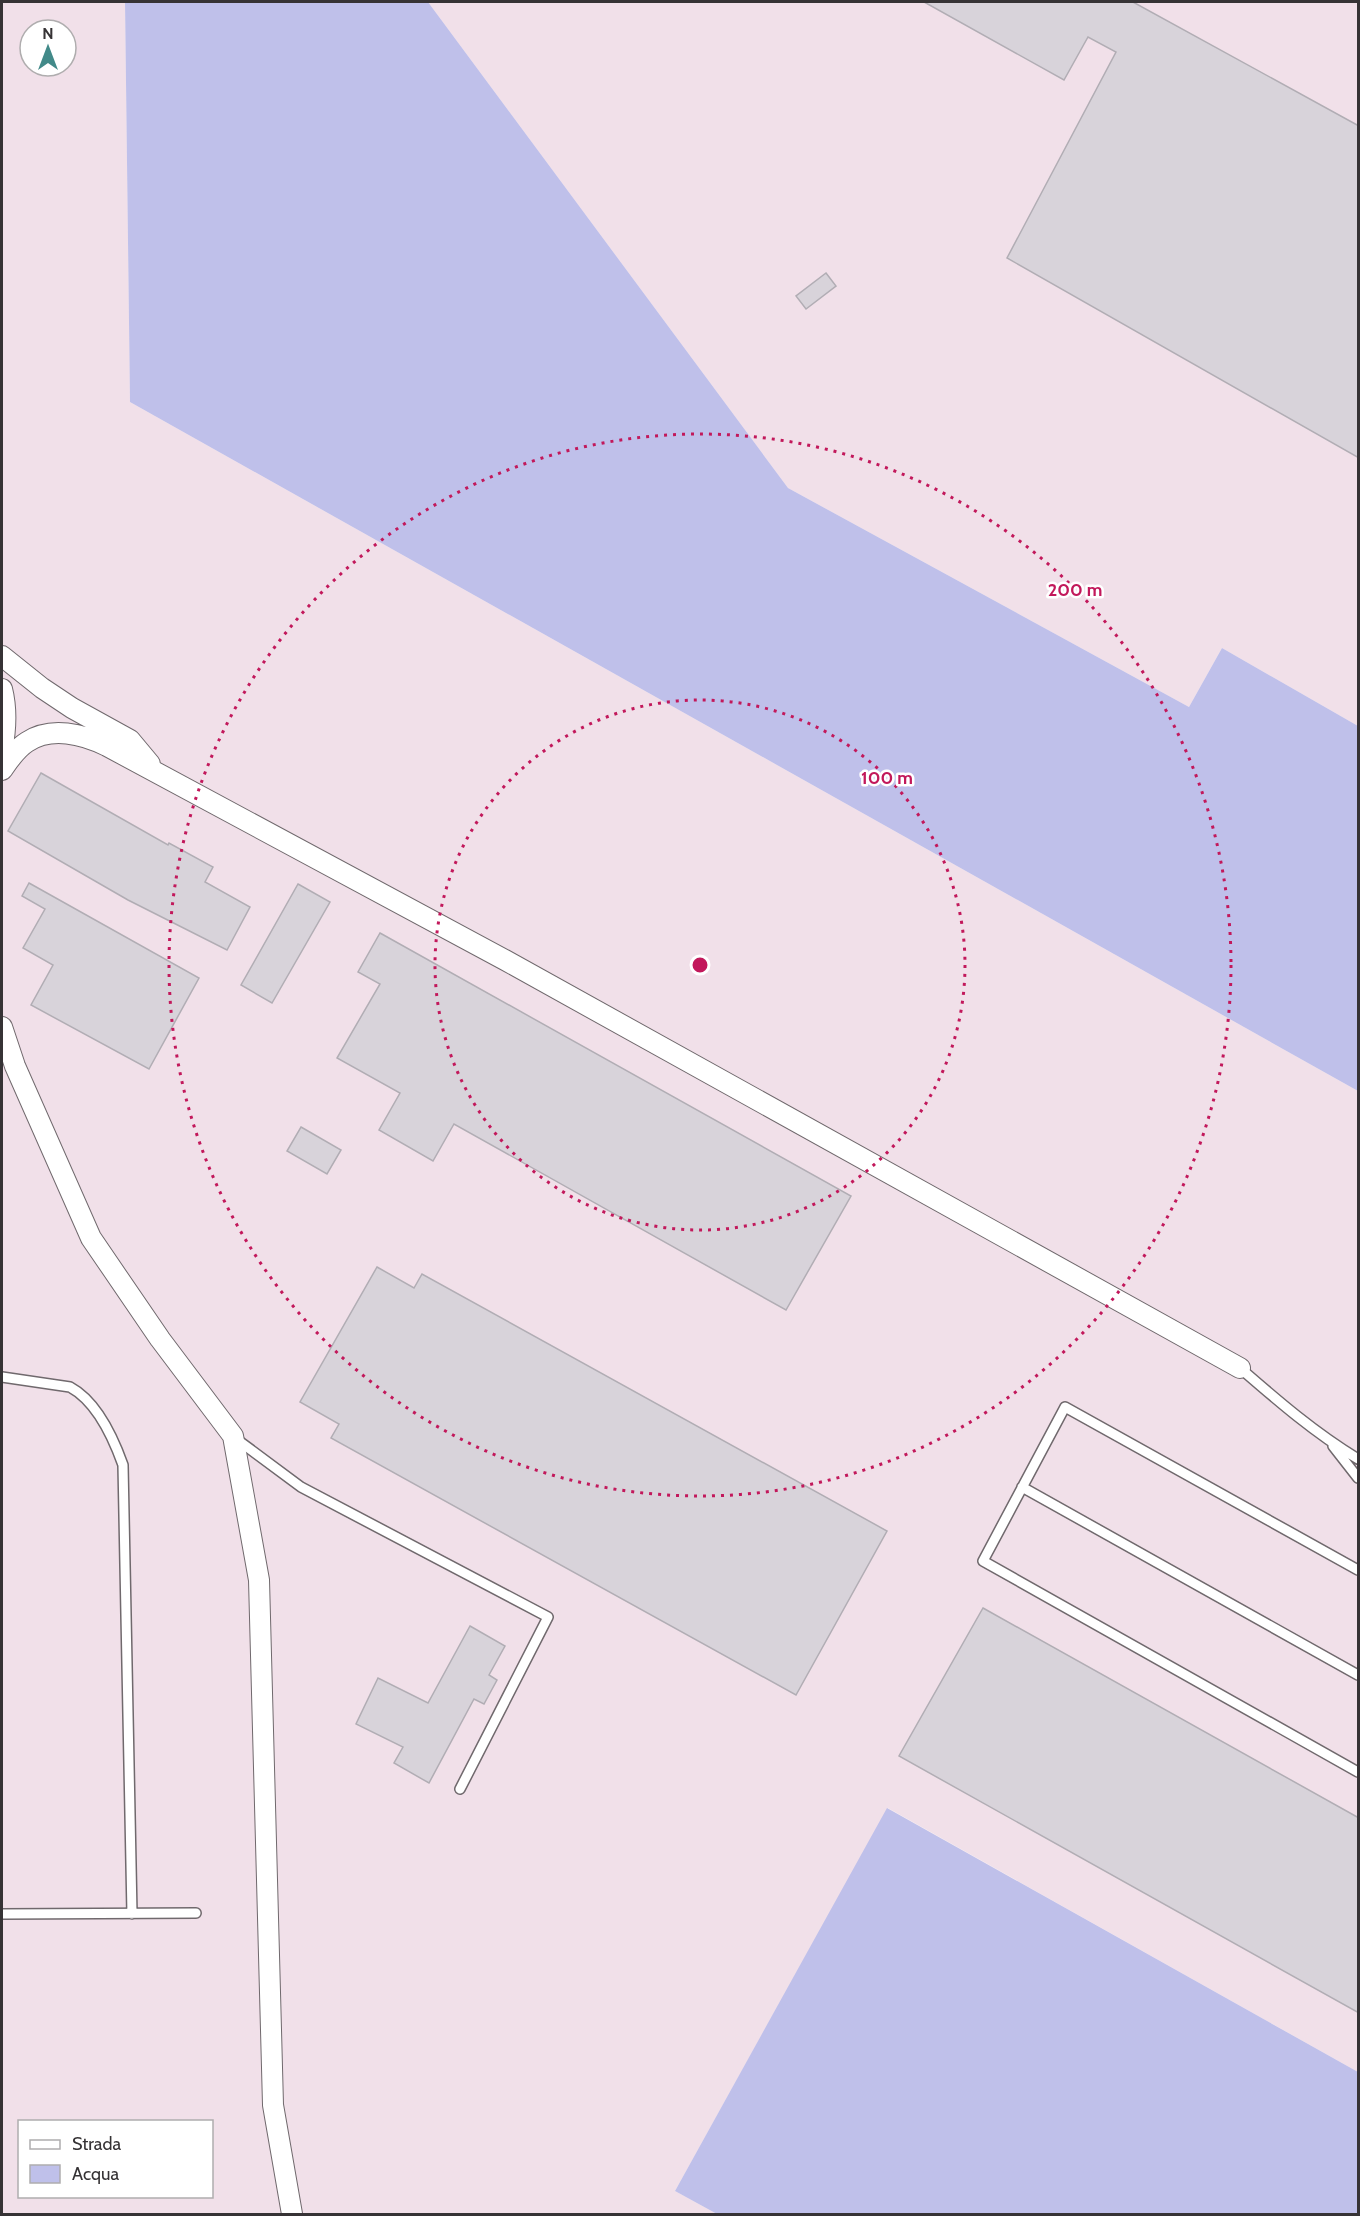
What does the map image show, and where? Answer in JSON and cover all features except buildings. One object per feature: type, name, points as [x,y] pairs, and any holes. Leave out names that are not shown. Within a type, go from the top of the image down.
[{"type":"street","points":[[2,656],[62,701],[130,740],[157,773]]},
{"type":"street","points":[[2,689],[5,736],[2,750]]},
{"type":"street","points":[[2,770],[27,741],[47,734],[76,734],[98,741],[505,960],[1240,1368]]},
{"type":"street","points":[[2,1027],[15,1066],[91,1238],[159,1340],[233,1437],[259,1580],[273,2105],[292,2214]]},
{"type":"lane","points":[[1240,1368],[1296,1416],[1330,1442],[1359,1459]]},
{"type":"lane","points":[[2,1377],[70,1387],[78,1391],[91,1405],[106,1428],[123,1465],[132,1914]]},
{"type":"lane","points":[[1359,1570],[1065,1407],[982,1561],[1359,1772]]},
{"type":"lane","points":[[233,1437],[301,1487],[548,1617],[460,1790]]},
{"type":"lane","points":[[1330,1442],[1359,1478]]},
{"type":"lane","points":[[1022,1487],[1359,1675]]},
{"type":"lane","points":[[2,1914],[196,1913]]},
{"type":"shaded area","points":[[2,2],[125,2],[130,402],[1358,1091],[1358,2072],[888,1808],[675,2191],[717,2214],[2,2214]]},
{"type":"shaded area","points":[[428,2],[1358,2],[1358,726],[1222,648],[1189,707],[788,488]]},
{"type":"water","points":[[125,2],[428,2],[788,488],[1189,707],[1222,648],[1358,726],[1358,1091],[130,402]]},
{"type":"water","points":[[887,1808],[1358,2072],[1358,2214],[717,2214],[675,2191]]}]
